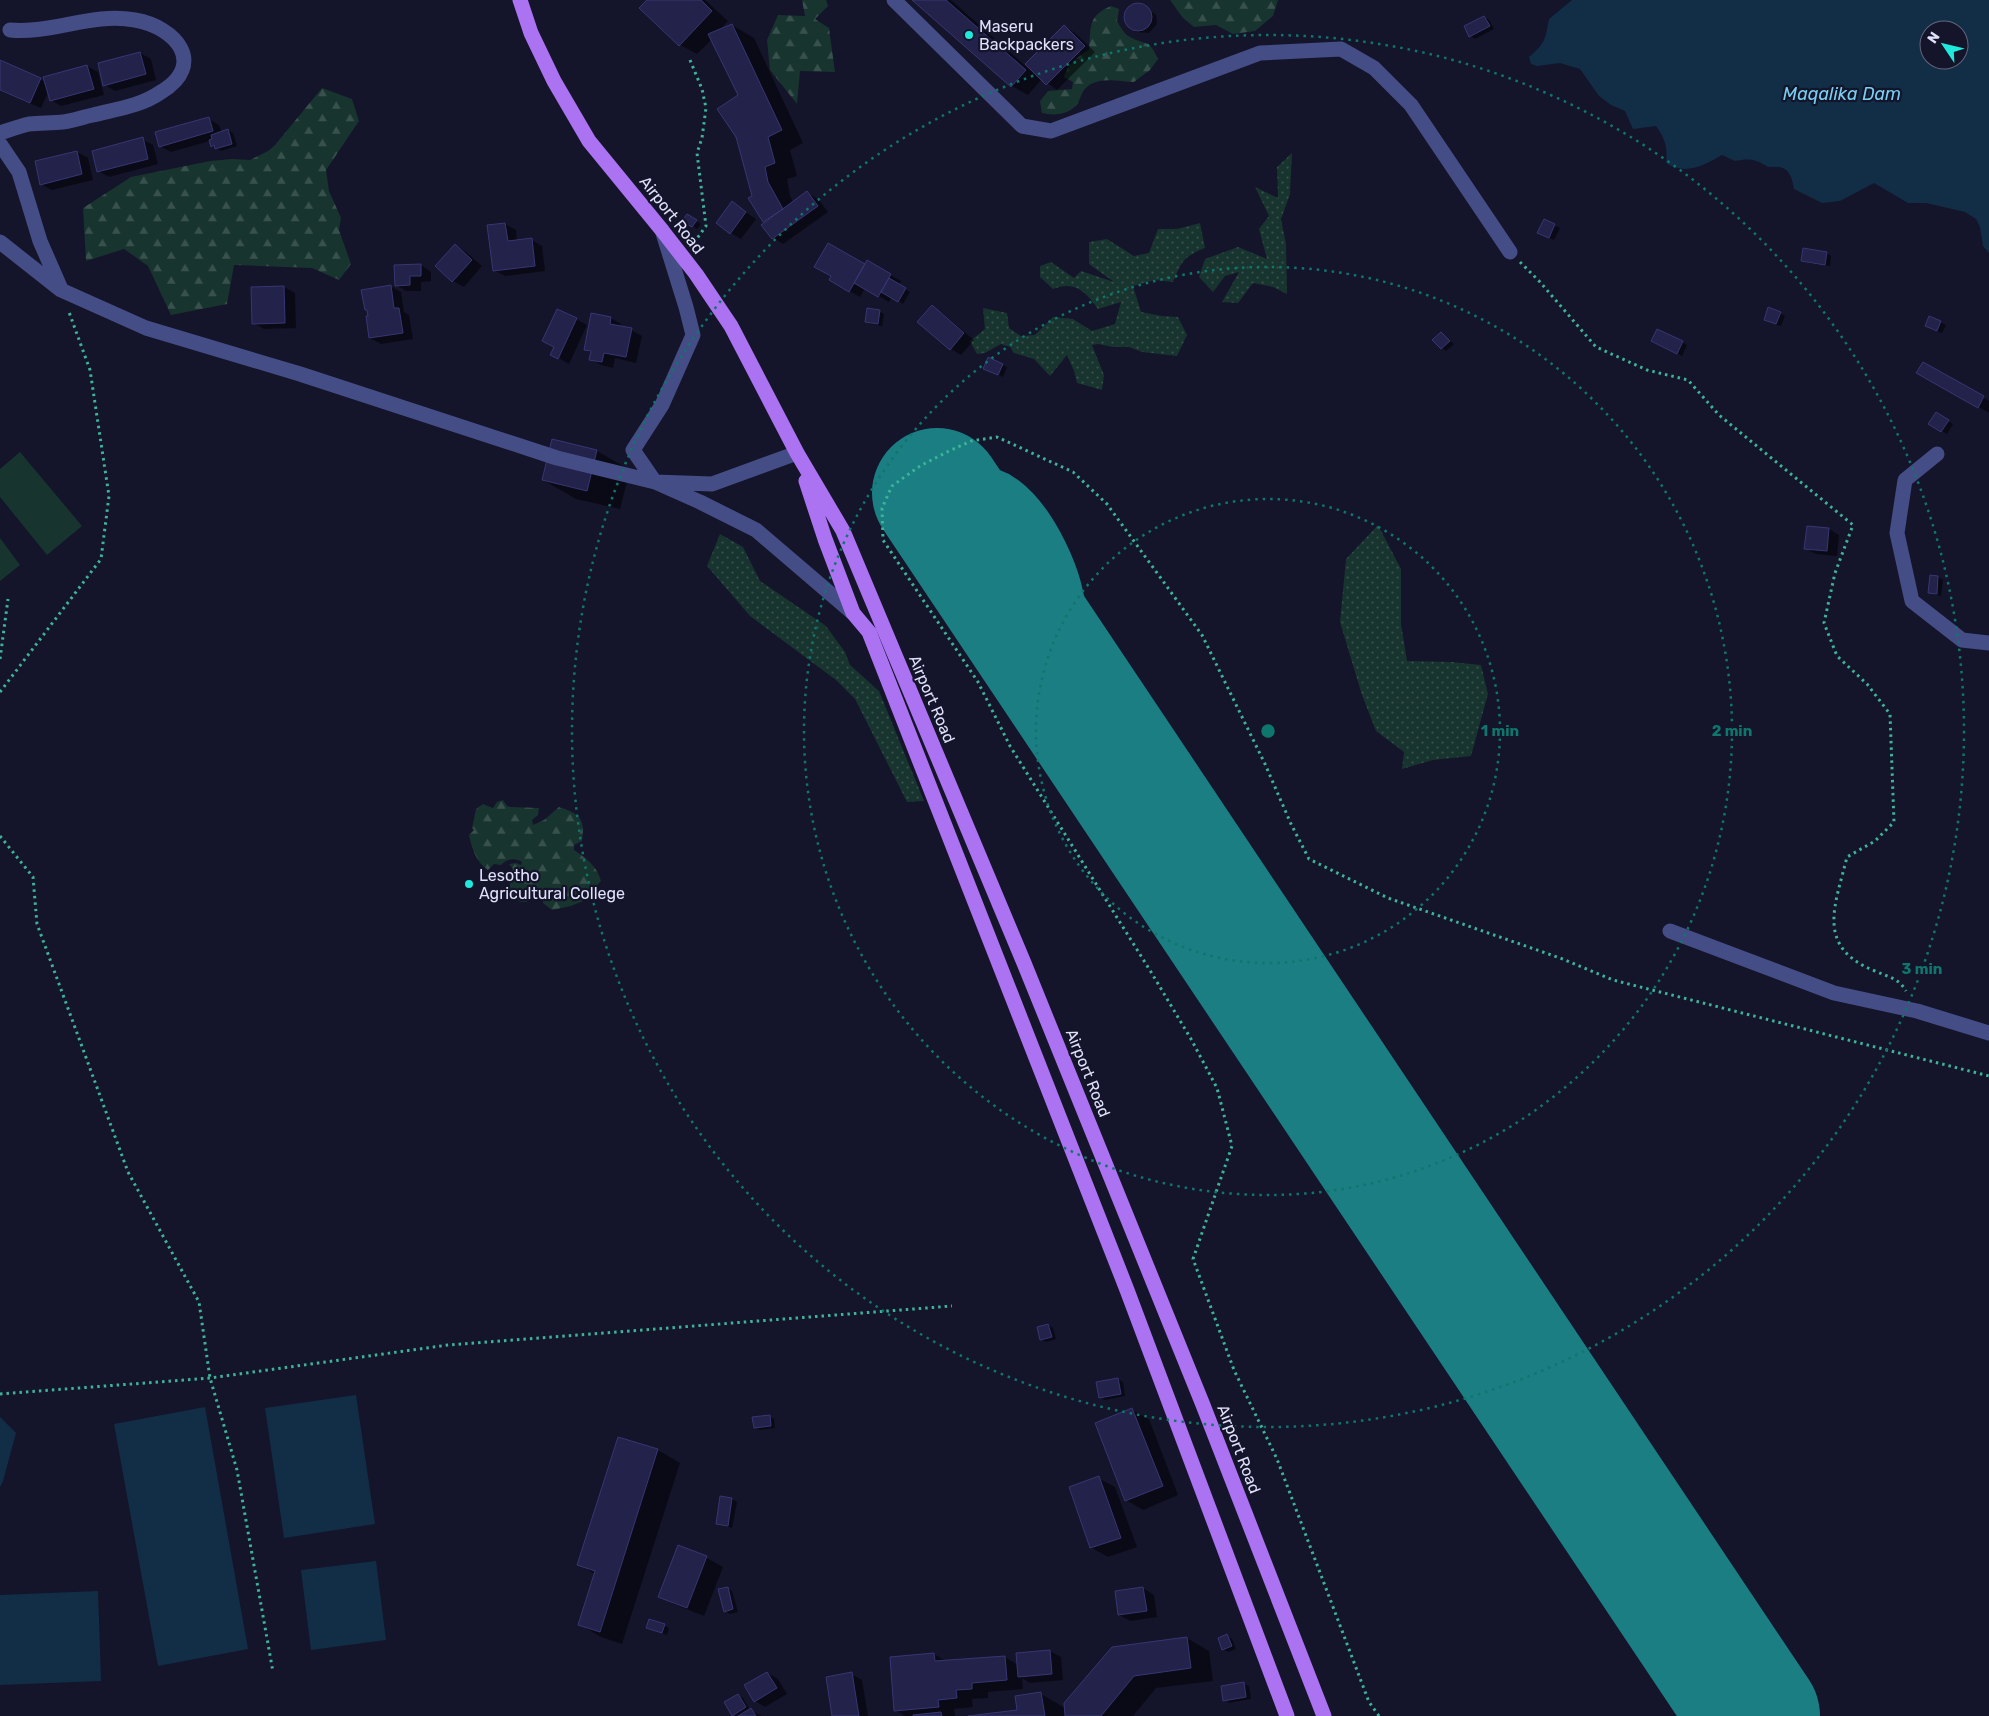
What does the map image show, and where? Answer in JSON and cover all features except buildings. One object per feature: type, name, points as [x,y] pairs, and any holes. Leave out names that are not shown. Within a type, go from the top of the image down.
[{"type":"main road","name":"Airport Road","points":[[520,0],[531,33],[554,80],[589,141],[696,274],[731,326],[797,453],[843,531],[1024,963],[1203,1405],[1324,1716]]},
{"type":"main road","name":"Airport Road","points":[[797,453],[825,539],[854,613],[869,632],[1127,1290],[1287,1716]]},
{"type":"street","points":[[894,0],[1022,126],[1051,131],[1260,53],[1341,49],[1374,68],[1411,105],[1510,252]]},
{"type":"street","points":[[0,133],[28,124],[65,122],[136,105],[162,92],[174,83],[183,70],[184,58],[180,47],[172,35],[162,28],[134,19],[96,18],[42,30],[10,30]]},
{"type":"street","points":[[0,144],[19,172],[40,241],[61,290]]},
{"type":"street","points":[[655,482],[633,450],[662,405],[693,335],[661,229]]},
{"type":"street","points":[[0,242],[61,290],[146,328],[300,374],[556,458],[655,482],[756,530],[854,613]]},
{"type":"street","points":[[655,482],[712,484],[797,453]]},
{"type":"street","points":[[1937,454],[1905,480],[1897,533],[1912,601],[1962,640],[1989,643]]},
{"type":"street","points":[[1670,931],[1834,993],[1917,1011],[1989,1033]]},
{"type":"path","points":[[690,60],[702,89],[706,108],[702,138],[697,153],[706,226],[693,244],[696,274]]},
{"type":"path","points":[[1510,252],[1540,282],[1596,347],[1646,370],[1688,380],[1719,415],[1853,525],[1835,573],[1824,623],[1837,656],[1867,684],[1890,714],[1894,822],[1875,841],[1847,857],[1832,920],[1840,948],[1858,965],[1901,982],[1917,1011]]},
{"type":"path","points":[[0,692],[101,559],[109,496],[90,370],[61,290]]},
{"type":"path","points":[[1379,1716],[1369,1702],[1277,1459],[1234,1370],[1193,1259],[1232,1146],[1217,1088],[1156,980],[1010,746],[978,682],[883,540],[882,508],[892,486],[920,466],[970,441],[997,437],[1073,472],[1107,504],[1202,635],[1309,860],[1388,898],[1552,955],[1613,980],[1989,1076]]},
{"type":"path","points":[[0,659],[8,599]]},
{"type":"path","points":[[0,836],[33,877],[37,924],[128,1172],[199,1302],[210,1378],[238,1470],[274,1672]]},
{"type":"path","points":[[0,1394],[210,1378],[448,1345],[952,1306]]},
{"type":"green space","points":[[802,0],[826,0],[828,6],[815,19],[829,28],[835,72],[800,71],[797,104],[770,70],[767,40],[778,15],[805,16]]},
{"type":"green space","points":[[1170,0],[1278,0],[1273,16],[1255,31],[1233,34],[1216,25],[1194,27],[1183,18]]},
{"type":"green space","points":[[1111,6],[1119,9],[1117,21],[1124,32],[1135,40],[1149,45],[1158,59],[1150,70],[1134,82],[1107,80],[1096,82],[1086,88],[1078,103],[1071,110],[1057,114],[1042,113],[1040,101],[1048,91],[1072,89],[1073,82],[1064,77],[1066,72],[1074,61],[1089,50],[1094,19],[1103,10]]},
{"type":"green space","points":[[322,88],[352,99],[359,121],[326,170],[329,191],[341,218],[339,230],[351,264],[339,280],[312,268],[234,265],[227,304],[171,315],[148,266],[124,249],[86,261],[83,208],[131,177],[210,161],[250,160],[268,151]]},
{"type":"green space","points":[[1292,153],[1290,194],[1281,219],[1286,244],[1287,294],[1273,287],[1253,283],[1238,303],[1222,302],[1239,272],[1225,276],[1213,292],[1199,277],[1205,259],[1238,247],[1267,259],[1259,229],[1269,216],[1255,187],[1278,198],[1277,167]]},
{"type":"green space","points":[[1200,223],[1205,248],[1184,260],[1173,282],[1155,280],[1133,286],[1141,312],[1178,317],[1187,335],[1177,356],[1142,352],[1129,347],[1092,345],[1104,375],[1102,390],[1077,383],[1067,355],[1050,376],[1034,359],[1014,353],[1010,347],[1001,344],[985,353],[977,354],[970,341],[985,329],[983,308],[1007,313],[1009,328],[1021,336],[1035,335],[1053,317],[1073,319],[1092,331],[1115,324],[1121,302],[1098,309],[1089,297],[1079,289],[1068,286],[1053,289],[1040,277],[1040,266],[1051,262],[1074,278],[1081,271],[1114,282],[1089,264],[1089,242],[1107,239],[1134,256],[1149,253],[1158,229],[1177,229]]},
{"type":"green space","points":[[20,452],[82,526],[47,555],[0,497],[0,469]]},
{"type":"green space","points":[[1378,525],[1401,569],[1401,624],[1407,661],[1481,665],[1488,694],[1471,756],[1433,760],[1402,769],[1404,752],[1376,731],[1362,695],[1340,622],[1346,559]]},
{"type":"green space","points":[[720,534],[743,547],[760,581],[826,626],[845,652],[850,665],[879,691],[924,801],[907,802],[855,699],[836,680],[750,616],[707,566]]},
{"type":"green space","points":[[0,538],[20,565],[0,581]]},
{"type":"green space","points":[[503,800],[507,806],[511,807],[539,808],[538,815],[532,820],[533,825],[544,820],[559,807],[572,812],[580,818],[583,827],[582,841],[574,845],[574,850],[594,867],[601,881],[591,892],[590,898],[571,906],[552,910],[543,903],[543,894],[532,896],[527,902],[521,902],[508,895],[513,869],[509,864],[516,863],[521,865],[522,862],[511,859],[501,865],[494,864],[488,870],[475,855],[469,835],[474,830],[472,828],[476,809],[483,804],[493,808],[497,802]]},
{"type":"water","name":"Maqalika Dam","points":[[1572,0],[1989,0],[1989,253],[1983,246],[1980,227],[1976,219],[1965,212],[1926,203],[1908,203],[1874,183],[1840,201],[1822,203],[1794,189],[1787,170],[1779,167],[1768,167],[1760,162],[1748,159],[1735,161],[1722,155],[1695,168],[1680,169],[1673,167],[1666,163],[1667,152],[1665,143],[1656,126],[1633,129],[1625,111],[1611,105],[1599,96],[1580,69],[1560,63],[1537,66],[1531,64],[1529,57],[1539,48],[1547,31],[1549,19]]},
{"type":"water","points":[[356,1395],[375,1524],[284,1538],[265,1408]]},
{"type":"water","points":[[205,1407],[248,1649],[158,1666],[114,1424]]},
{"type":"water","points":[[0,1417],[16,1433],[0,1487]]},
{"type":"water","points":[[376,1561],[386,1640],[311,1650],[301,1570]]},
{"type":"water","points":[[98,1591],[101,1681],[0,1685],[0,1595]]},
{"type":"taxiway","points":[[1021,619],[998,597],[969,574],[941,559],[935,550],[932,535],[937,515],[952,499],[974,492],[989,494],[1003,501],[1028,529],[1047,564],[1053,580],[1059,603],[1066,665],[1073,687],[1089,721]]},
{"type":"runway","points":[[937,493],[1755,1716]]},
{"type":"place","name":"Maseru Backpackers","points":[[969,35]]},
{"type":"place","name":"Lesotho Agricultural College","points":[[469,884]]}]
